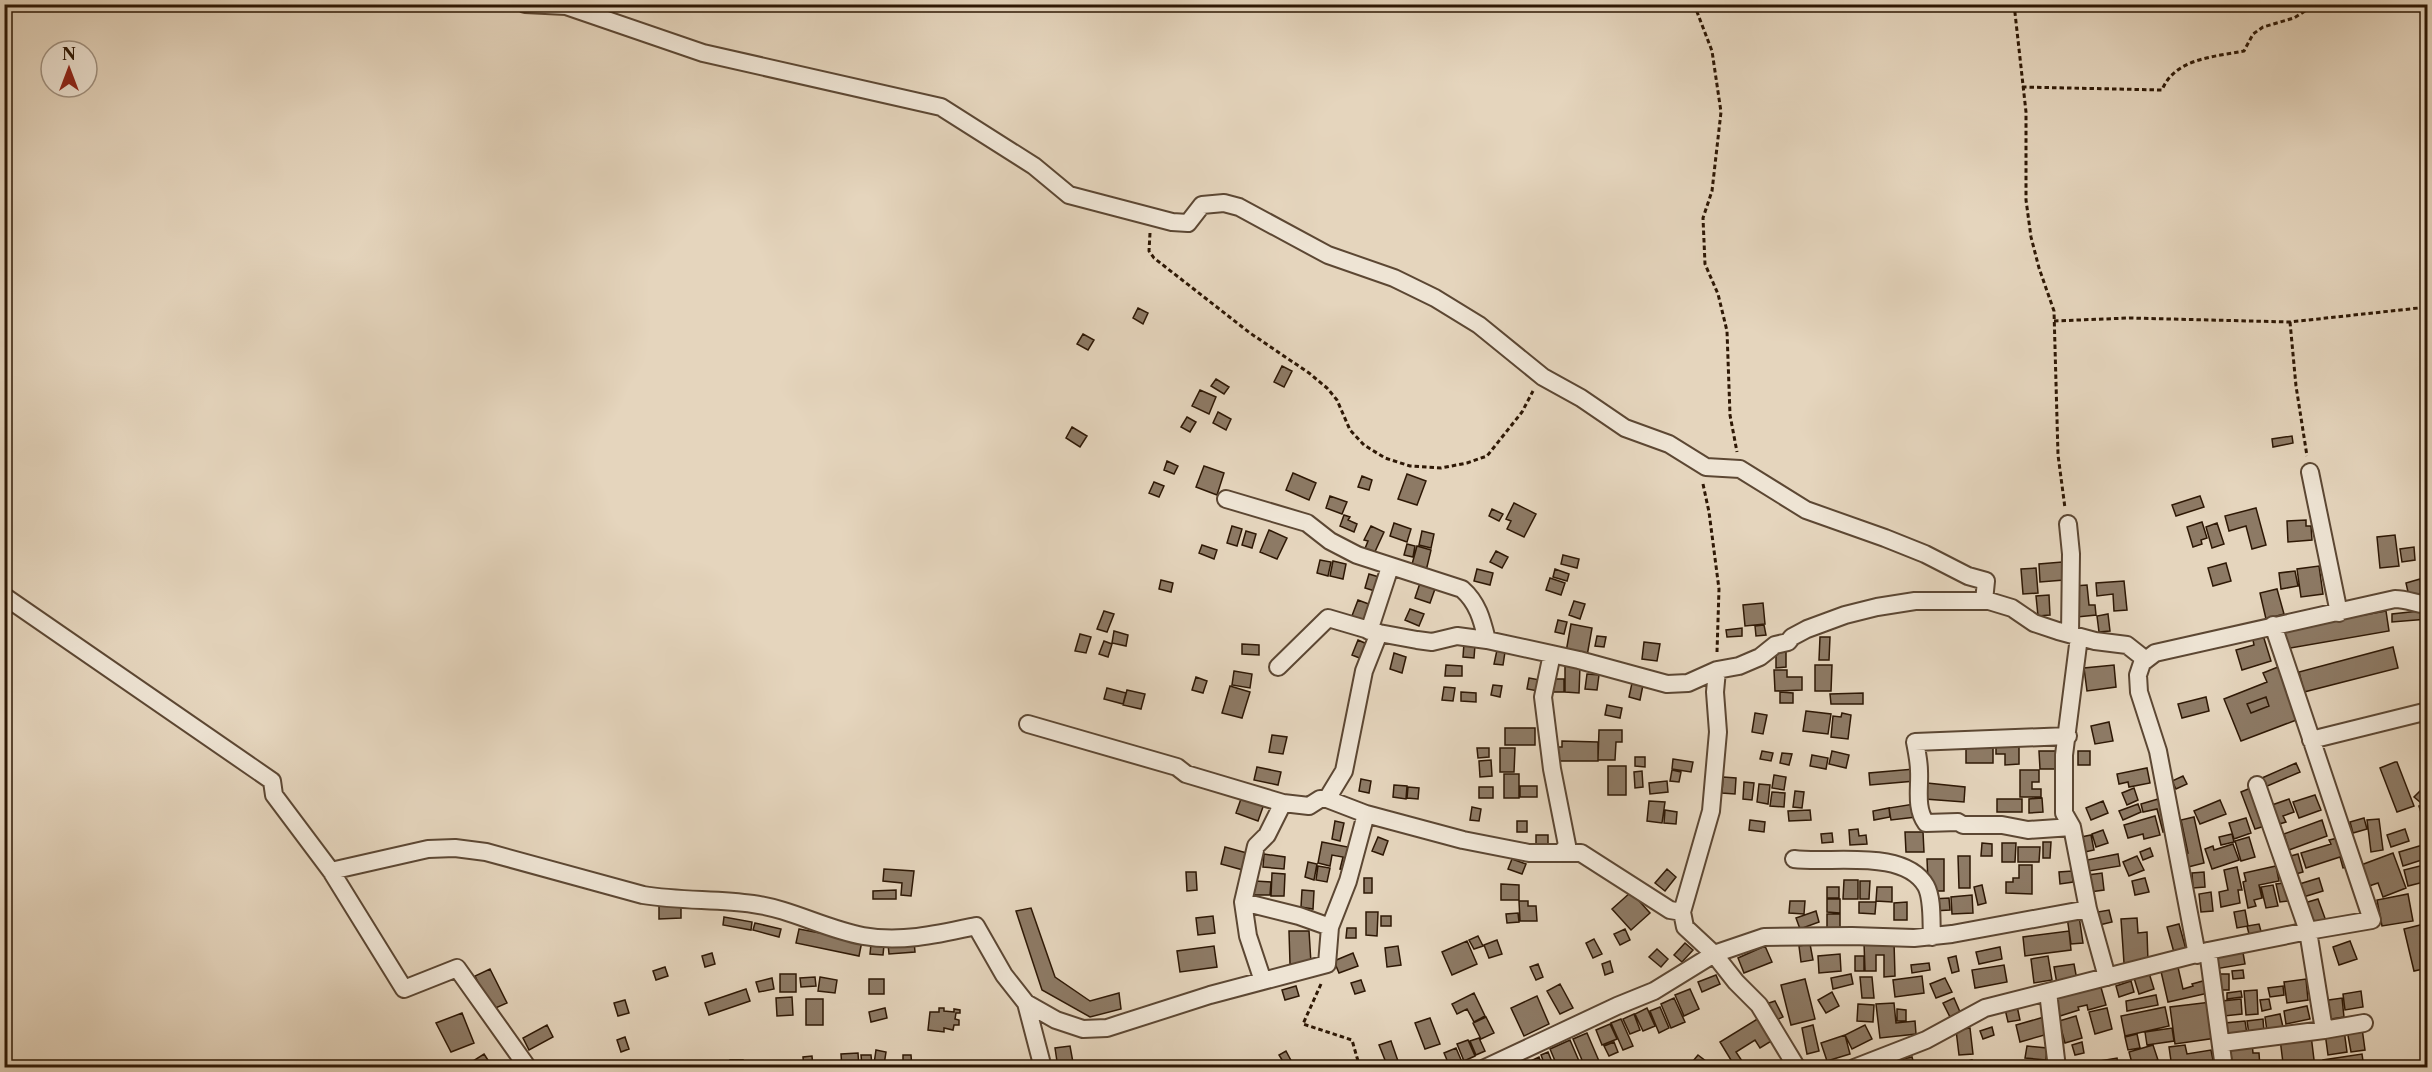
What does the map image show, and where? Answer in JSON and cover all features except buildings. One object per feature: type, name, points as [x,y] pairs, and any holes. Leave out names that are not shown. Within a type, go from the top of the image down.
[{"type":"street","points":[[525,4],[566,6],[703,53],[941,107],[1034,165],[1069,195],[1172,222],[1188,222],[1202,204],[1224,203],[1239,207],[1328,255],[1394,278],[1435,298],[1479,324],[1543,377],[1574,394],[1625,428],[1669,444],[1706,467],[1740,469],[1806,510],[1925,554],[1968,576],[1986,581],[1984,601]]},
{"type":"street","points":[[2310,472],[2339,613]]},
{"type":"street","points":[[1226,499],[1307,523],[1330,541],[1356,555],[1461,589],[1472,598],[1481,614],[1487,640]]},
{"type":"street","points":[[2068,524],[2075,635],[2062,788],[2064,813],[2072,827],[2088,909],[2107,977]]},
{"type":"street","points":[[1327,799],[1344,771],[1364,671],[1390,567]]},
{"type":"street","points":[[4,596],[272,781],[274,795],[331,872],[404,989],[457,968],[528,1068]]},
{"type":"street","points":[[2224,1068],[2222,1043],[2158,752],[2139,692],[2138,675],[2142,663],[2155,653],[2395,599],[2427,605]]},
{"type":"street","points":[[1278,667],[1328,618],[1374,632],[1432,642],[1457,636],[1487,640],[1552,654],[1667,684],[1688,683],[1717,670],[1739,666],[1760,657],[1775,645],[1788,642],[1806,629],[1866,609],[1915,601],[1984,601],[2012,608],[2034,623],[2095,641],[2127,645],[2146,660]]},
{"type":"street","points":[[1854,1068],[1926,1040],[1985,1008],[2203,953],[2372,920],[2373,916],[2273,625]]},
{"type":"street","points":[[1552,654],[1543,697],[1552,769],[1567,845],[1561,854]]},
{"type":"street","points":[[1717,670],[1715,692],[1718,732],[1711,811],[1682,912],[1685,927],[1714,954],[1736,982],[1759,1005],[1797,1068]]},
{"type":"street","points":[[2311,740],[2427,711]]},
{"type":"street","points":[[1028,724],[1177,767],[1186,774],[1283,803],[1309,806],[1320,799],[1327,799],[1366,814],[1463,840],[1528,853],[1581,853],[1670,910],[1682,912]]},
{"type":"street","points":[[2068,736],[1915,742],[1919,768],[1918,793],[1923,819],[1926,823],[1958,822],[1963,825],[2002,825],[2028,830],[2072,827]]},
{"type":"street","points":[[2257,785],[2308,932],[2324,1030]]},
{"type":"street","points":[[1263,981],[1248,936],[1243,902],[1256,846],[1267,835],[1283,803]]},
{"type":"street","points":[[331,872],[428,849],[455,848],[486,852],[643,895],[777,908],[861,936],[890,939],[928,936],[976,926],[1004,975],[1026,1003],[1056,1020],[1083,1029],[1107,1028],[1200,998],[1327,964],[1330,927],[1348,881],[1366,814]]},
{"type":"street","points":[[1794,859],[1883,862],[1905,867],[1926,886],[1932,937]]},
{"type":"street","points":[[1243,902],[1299,916],[1330,927]]},
{"type":"street","points":[[1485,1068],[1654,991],[1714,954],[1764,937],[1932,937],[2088,909]]},
{"type":"street","points":[[2048,992],[2057,1068]]},
{"type":"street","points":[[1026,1003],[1043,1068]]},
{"type":"street","points":[[2222,1043],[2364,1023]]},
{"type":"path","points":[[1694,4],[1712,51],[1721,112],[1712,191],[1703,218],[1705,264],[1718,294],[1727,331],[1730,415],[1740,469]]},
{"type":"path","points":[[2014,4],[2026,112],[2026,200],[2031,237],[2054,311],[2058,455],[2068,524]]},
{"type":"path","points":[[2022,87],[2162,90],[2167,78],[2185,64],[2244,51],[2253,34],[2263,27],[2294,18],[2316,4]]},
{"type":"path","points":[[1151,216],[1149,251],[1154,258],[1250,333],[1327,388],[1337,400],[1350,430],[1364,446],[1385,458],[1410,466],[1441,468],[1487,456],[1521,412],[1543,377]]},
{"type":"path","points":[[2053,321],[2129,318],[2290,322],[2427,308]]},
{"type":"path","points":[[2290,322],[2296,386],[2310,472]]},
{"type":"path","points":[[1706,467],[1703,485],[1709,512],[1719,589],[1717,670]]},
{"type":"path","points":[[1327,964],[1320,989],[1303,1024],[1352,1040],[1360,1068]]}]
